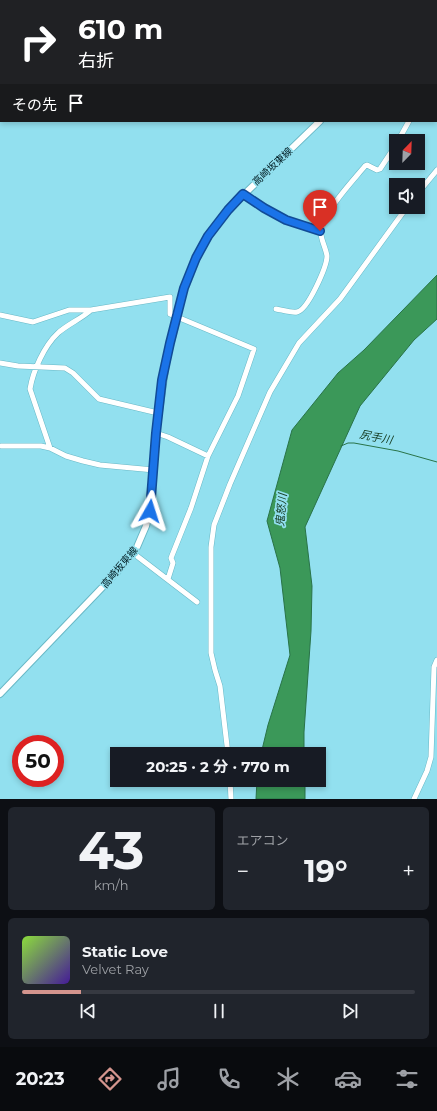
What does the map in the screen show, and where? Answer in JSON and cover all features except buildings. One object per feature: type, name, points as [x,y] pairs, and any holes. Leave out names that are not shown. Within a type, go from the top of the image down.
[{"type":"main road","name":"高崎坂東線","points":[[0,694],[133,553],[144,533],[149,517],[156,433],[164,369],[186,281],[204,243],[220,220],[243,194],[319,122]]},
{"type":"street","points":[[402,134],[408,122]]},
{"type":"street","points":[[276,309],[298,312],[303,308],[324,268],[327,258],[326,249],[320,231],[324,222],[338,200],[364,166],[367,165],[378,170],[389,156]]},
{"type":"street","points":[[425,185],[437,170]]},
{"type":"street","points":[[243,194],[286,220],[320,231]]},
{"type":"street","points":[[227,747],[220,686],[211,653],[211,548],[214,525],[270,392],[299,343],[340,299],[402,214]]},
{"type":"street","points":[[0,315],[33,322],[69,310],[91,310],[170,297],[170,314],[254,349],[238,396],[208,456],[191,508],[171,558],[172,563],[168,579]]},
{"type":"street","points":[[50,448],[30,389],[31,380],[42,355],[58,334],[84,317],[91,310]]},
{"type":"street","points":[[0,363],[13,366],[65,368],[99,400],[158,414]]},
{"type":"street","points":[[156,433],[173,439],[208,456]]},
{"type":"street","points":[[2,446],[30,445],[50,448],[66,456],[94,464],[154,470]]},
{"type":"street","points":[[133,553],[197,602]]},
{"type":"street","points":[[414,799],[431,757],[436,686],[434,667],[437,660]]},
{"type":"street","points":[[230,787],[231,799]]},
{"type":"water","name":"鬼怒川","points":[[437,275],[437,319],[414,340],[360,406],[305,527],[312,586],[311,631],[304,747],[263,747],[290,655],[280,568],[267,521],[292,430],[338,373],[364,350]]},
{"type":"water","points":[[257,787],[305,787],[305,799],[256,799]]},
{"type":"waterway","name":"尻手川","points":[[341,446],[348,443],[354,443],[398,451],[437,462]]},
{"type":"route","points":[[150,511],[162,380],[186,281],[204,243],[220,220],[243,194],[286,220],[320,231]]}]
